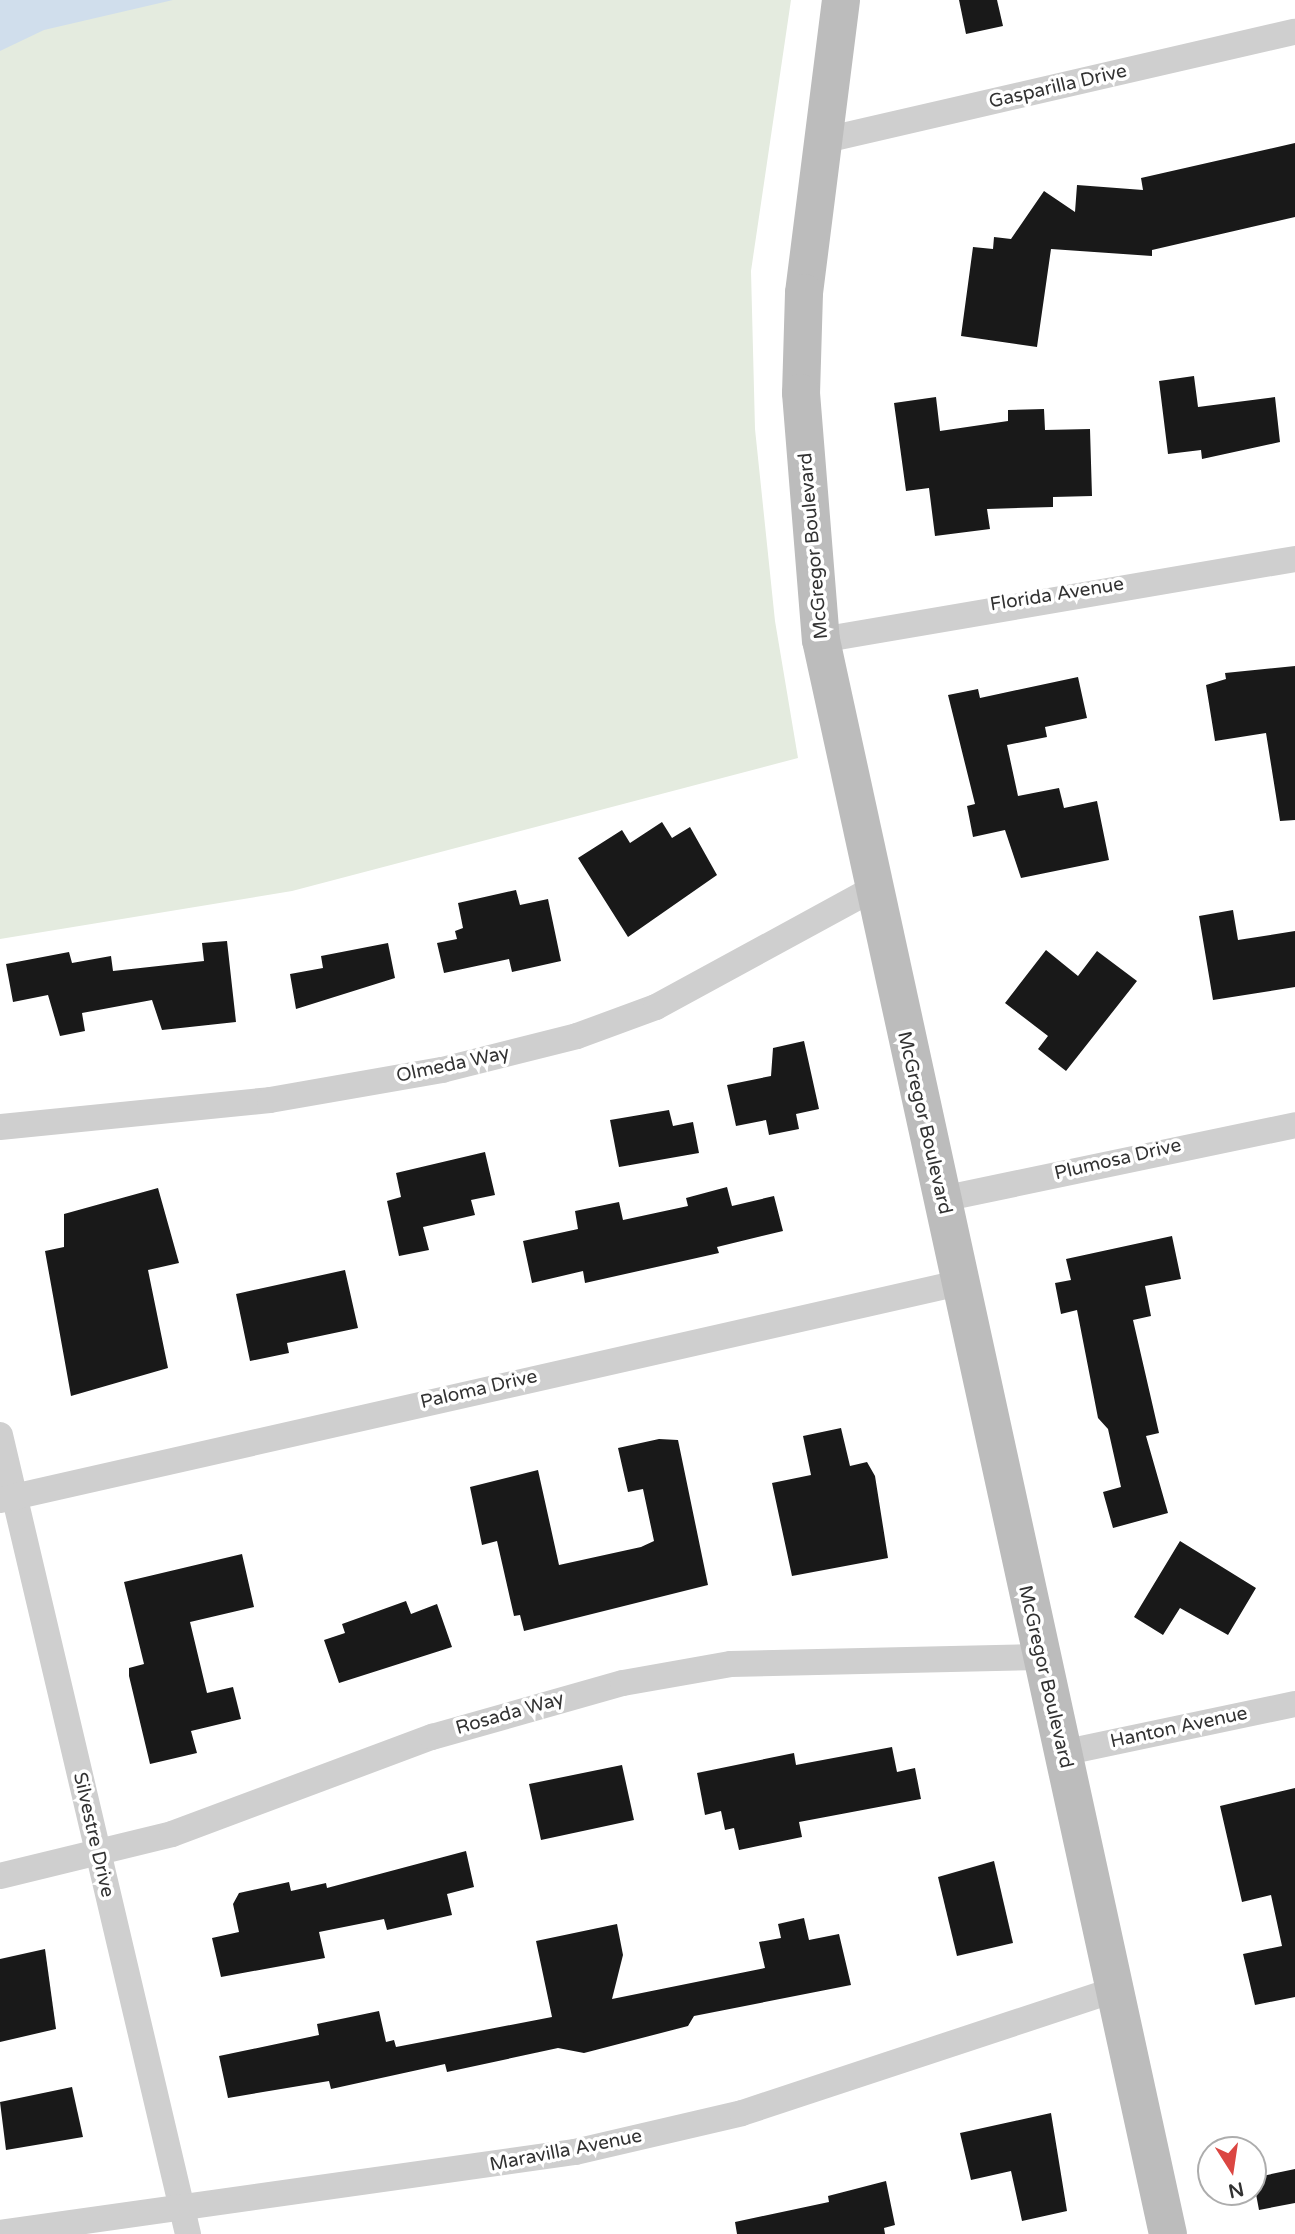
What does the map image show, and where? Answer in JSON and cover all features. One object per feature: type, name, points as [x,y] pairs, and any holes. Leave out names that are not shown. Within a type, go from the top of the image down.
[{"type":"main road","name":"McGregor Boulevard","points":[[841,0],[821,141],[804,293],[802,393],[821,640],[872,890],[1168,2234]]},
{"type":"street","name":"Gasparilla Drive","points":[[821,141],[1295,32]]},
{"type":"street","name":"Florida Avenue","points":[[821,640],[1295,559]]},
{"type":"street","name":"Olmeda Way","points":[[0,1127],[270,1100],[442,1070],[577,1036],[656,1007],[872,890]]},
{"type":"street","name":"Plumosa Drive","points":[[942,1199],[1295,1125]]},
{"type":"street","name":"Paloma Drive","points":[[7,1499],[959,1283]]},
{"type":"street","name":"Silvestre Drive","points":[[0,1435],[7,1499],[186,2221]]},
{"type":"street","name":"Rosada Way","points":[[0,1876],[97,1854],[215,1819],[432,1737],[623,1684],[731,1664],[1040,1657]]},
{"type":"street","name":"Hanton Avenue","points":[[1062,1753],[1295,1704]]},
{"type":"street","name":"Maravilla Avenue","points":[[0,2233],[186,2221],[575,2152],[729,2116],[1114,1990]]},
{"type":"shaded area","points":[[0,0],[791,0],[751,271],[755,429],[775,621],[798,758],[292,891],[0,939]]},
{"type":"water","points":[[0,0],[173,0],[44,30],[0,51]]},
{"type":"building","points":[[959,0],[997,0],[1003,26],[966,34]]},
{"type":"building","points":[[1295,143],[1295,217],[1152,250],[1152,256],[1051,249],[1037,347],[961,336],[973,247],[993,249],[994,237],[1011,239],[1044,191],[1075,212],[1077,185],[1143,190],[1141,178]]},
{"type":"building","points":[[1194,376],[1198,407],[1275,397],[1280,442],[1202,459],[1201,450],[1168,454],[1159,381]]},
{"type":"building","points":[[936,397],[940,431],[1008,421],[1008,410],[1044,409],[1045,430],[1090,429],[1092,496],[1053,497],[1053,507],[987,509],[990,529],[935,536],[929,488],[906,491],[894,403]]},
{"type":"building","points":[[1295,666],[1295,820],[1280,821],[1266,733],[1215,741],[1206,685],[1226,679],[1225,673]]},
{"type":"building","points":[[1078,677],[1087,718],[1045,727],[1047,737],[1007,745],[1018,796],[1059,788],[1064,808],[1097,801],[1109,860],[1021,878],[1005,830],[973,837],[967,806],[975,804],[948,695],[978,689],[980,698]]},
{"type":"building","points":[[662,822],[672,838],[690,827],[717,875],[628,937],[578,858],[622,830],[630,843]]},
{"type":"building","points":[[516,890],[520,905],[548,899],[561,961],[512,972],[509,959],[444,973],[437,943],[457,939],[455,931],[463,928],[458,903]]},
{"type":"building","points":[[1233,910],[1238,940],[1295,931],[1295,987],[1213,1000],[1199,916]]},
{"type":"building","points":[[227,941],[236,1022],[162,1030],[152,1000],[82,1013],[85,1031],[60,1036],[48,995],[13,1002],[6,964],[69,952],[72,963],[111,956],[113,971],[204,961],[202,943]]},
{"type":"building","points":[[388,943],[395,978],[296,1009],[290,974],[323,968],[321,956]]},
{"type":"building","points":[[1046,950],[1078,976],[1097,951],[1137,981],[1066,1071],[1038,1049],[1048,1036],[1005,1003]]},
{"type":"building","points":[[804,1041],[819,1109],[796,1114],[799,1129],[769,1135],[766,1120],[736,1126],[727,1085],[771,1076],[773,1048]]},
{"type":"building","points":[[669,1110],[673,1126],[693,1122],[699,1153],[619,1167],[610,1120]]},
{"type":"building","points":[[485,1152],[495,1195],[471,1200],[475,1215],[423,1227],[429,1250],[399,1256],[387,1201],[401,1197],[396,1173]]},
{"type":"building","points":[[727,1187],[732,1206],[774,1196],[783,1231],[717,1247],[719,1253],[585,1283],[583,1271],[532,1283],[523,1241],[578,1229],[575,1211],[619,1202],[623,1220],[688,1206],[686,1198]]},
{"type":"building","points":[[158,1188],[179,1263],[148,1270],[168,1368],[71,1396],[45,1251],[64,1247],[64,1214]]},
{"type":"building","points":[[1172,1236],[1181,1279],[1145,1286],[1151,1316],[1133,1320],[1159,1433],[1146,1436],[1168,1513],[1113,1528],[1103,1492],[1121,1487],[1108,1429],[1098,1418],[1077,1310],[1061,1314],[1055,1283],[1071,1280],[1066,1259]]},
{"type":"building","points":[[345,1270],[358,1328],[287,1343],[289,1353],[250,1361],[236,1294]]},
{"type":"building","points":[[841,1428],[850,1466],[867,1462],[875,1476],[888,1558],[792,1576],[772,1483],[811,1475],[803,1436]]},
{"type":"building","points":[[659,1439],[678,1440],[708,1585],[524,1631],[520,1615],[514,1616],[497,1541],[482,1545],[470,1487],[538,1470],[559,1565],[641,1547],[654,1541],[643,1489],[628,1492],[618,1448]]},
{"type":"building","points":[[1180,1541],[1256,1588],[1228,1635],[1180,1608],[1163,1635],[1134,1617]]},
{"type":"building","points":[[242,1554],[254,1607],[190,1622],[207,1693],[233,1687],[241,1719],[191,1731],[197,1753],[150,1764],[129,1676],[129,1668],[144,1664],[124,1582]]},
{"type":"building","points":[[406,1601],[411,1614],[437,1604],[452,1647],[339,1683],[324,1640],[345,1633],[342,1624]]},
{"type":"building","points":[[892,1747],[897,1772],[915,1768],[921,1799],[799,1822],[802,1837],[739,1850],[734,1828],[725,1830],[721,1811],[705,1815],[697,1773],[794,1753],[796,1765]]},
{"type":"building","points":[[622,1765],[634,1820],[541,1840],[529,1784]]},
{"type":"building","points":[[1295,1788],[1295,1997],[1255,2005],[1243,1954],[1282,1946],[1271,1895],[1242,1902],[1220,1806]]},
{"type":"building","points":[[466,1851],[474,1887],[447,1894],[452,1915],[387,1930],[384,1919],[319,1932],[325,1958],[221,1977],[212,1938],[239,1932],[233,1904],[239,1893],[289,1882],[291,1891],[326,1883],[327,1888]]},
{"type":"building","points":[[994,1861],[1013,1943],[957,1956],[938,1877]]},
{"type":"building","points":[[804,1918],[809,1940],[839,1934],[851,1985],[694,2016],[688,2026],[584,2053],[558,2048],[447,2072],[445,2064],[331,2089],[329,2081],[228,2098],[219,2056],[319,2035],[317,2024],[379,2011],[386,2042],[394,2040],[396,2047],[552,2017],[536,1941],[617,1924],[623,1955],[612,1999],[765,1968],[759,1942],[781,1938],[778,1924]]},
{"type":"building","points":[[45,1949],[56,2029],[0,2042],[0,1959]]},
{"type":"building","points":[[72,2087],[83,2137],[6,2150],[0,2102]]},
{"type":"building","points":[[1051,2113],[1067,2211],[1022,2221],[1011,2171],[971,2180],[960,2133]]},
{"type":"building","points":[[1295,2169],[1295,2203],[1259,2210],[1258,2206],[1267,2206],[1267,2175]]},
{"type":"building","points":[[886,2181],[895,2225],[884,2228],[885,2234],[737,2234],[735,2222],[829,2202],[828,2196]]}]
